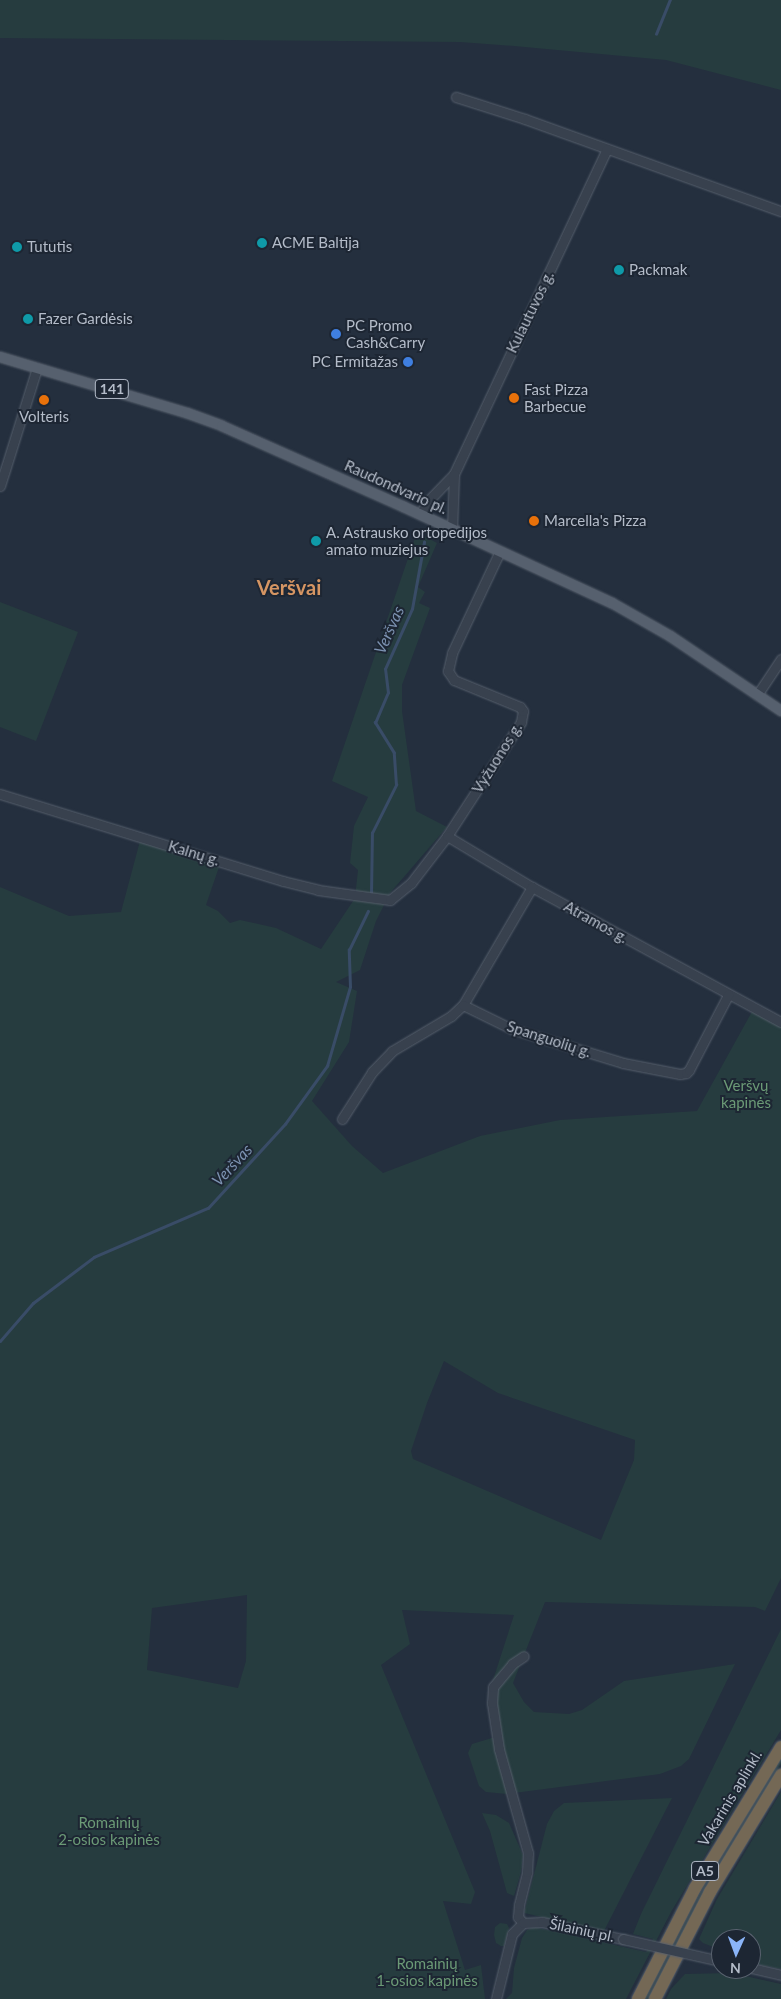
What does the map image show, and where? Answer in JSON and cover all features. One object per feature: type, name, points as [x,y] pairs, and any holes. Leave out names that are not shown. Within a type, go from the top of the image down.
[{"type":"highway","name":"Vakarinis aplinkl.","points":[[638,1999],[695,1888],[781,1747]]},
{"type":"highway","name":"Vakarinis aplinkl.","points":[[654,1999],[710,1892],[781,1774]]},
{"type":"main road","name":"Raudondvario pl.","points":[[0,357],[164,405],[222,426],[420,514],[612,603],[654,626],[781,711]]},
{"type":"street","points":[[456,97],[525,118],[781,211]]},
{"type":"street","name":"Kulautuvos g.","points":[[420,514],[428,501],[454,474],[607,149]]},
{"type":"street","points":[[0,486],[37,368]]},
{"type":"street","name":"Kulautuvos g.","points":[[452,529],[454,474]]},
{"type":"street","name":"Vyžuonos g.","points":[[447,836],[523,716],[520,707],[454,680],[448,672],[452,653],[500,551]]},
{"type":"street","points":[[757,695],[781,659]]},
{"type":"street","name":"Kalnų g.","points":[[0,794],[283,881],[318,890],[390,900],[410,883],[447,836]]},
{"type":"street","name":"Atramos g.","points":[[447,836],[532,886],[728,995],[781,1022]]},
{"type":"street","points":[[342,1119],[372,1072],[392,1051],[444,1021],[463,1005],[532,886]]},
{"type":"street","name":"Spanguolių g.","points":[[463,1005],[512,1029],[623,1062],[680,1074],[686,1073],[689,1070],[728,995]]},
{"type":"street","points":[[496,1999],[512,1934],[523,1923],[518,1917],[527,1872],[528,1853],[507,1780],[492,1704],[493,1687],[512,1664],[524,1656]]},
{"type":"street","name":"Šilainių pl.","points":[[523,1923],[542,1922],[711,1959]]},
{"type":"street","points":[[761,1970],[781,1975]]},
{"type":"green space","points":[[0,0],[781,0],[781,90],[666,60],[460,42],[0,38]]},
{"type":"green space","points":[[417,532],[437,543],[418,587],[425,592],[419,603],[430,608],[402,685],[402,711],[416,811],[447,827],[390,893],[376,921],[360,970],[336,982],[357,991],[349,1042],[312,1101],[352,1146],[383,1173],[480,1136],[560,1120],[697,1111],[754,1008],[781,1022],[781,1578],[765,1611],[755,1607],[545,1602],[513,1683],[524,1702],[534,1712],[569,1714],[582,1710],[624,1681],[735,1664],[689,1759],[681,1766],[660,1774],[507,1794],[486,1792],[479,1786],[468,1753],[472,1744],[502,1735],[495,1706],[493,1680],[514,1615],[402,1610],[410,1644],[381,1665],[475,1892],[471,1904],[443,1901],[465,1970],[481,1965],[485,1999],[0,1999],[0,887],[69,916],[121,912],[140,841],[219,867],[206,905],[218,911],[230,923],[240,920],[276,928],[321,949],[355,898],[358,870],[350,863],[354,826],[368,797],[332,781]],"holes":[[[444,1361],[498,1393],[635,1440],[634,1460],[601,1540],[413,1459],[411,1451],[427,1403]],[[247,1595],[246,1661],[238,1688],[147,1670],[152,1608]]]},
{"type":"green space","points":[[0,602],[78,632],[36,741],[0,727]]},
{"type":"green space","points":[[781,1629],[781,1730],[671,1912],[626,1999],[506,1999],[512,1993],[514,1968],[522,1938],[527,1930],[534,1927],[646,1952],[653,1939],[633,1934],[641,1914]]},
{"type":"green space","points":[[781,1756],[781,1764],[700,1899],[648,1999],[644,1999],[697,1898]]},
{"type":"green space","points":[[781,1792],[781,1969],[761,1965],[761,1929],[711,1929],[711,1946],[699,1939],[717,1899]]},
{"type":"green space","points":[[672,1798],[604,1931],[524,1913],[547,1824],[554,1811],[564,1803]]},
{"type":"green space","points":[[482,1813],[496,1815],[509,1823],[523,1855],[521,1872],[514,1896],[507,1893],[490,1831]]},
{"type":"green space","points":[[500,1923],[507,1924],[509,1928],[504,1946],[496,1943],[494,1935],[495,1927]]},
{"type":"green space","points":[[711,1973],[711,1979],[759,1979],[781,1984],[781,1999],[666,1999],[671,1989],[685,1974]]},
{"type":"waterway","name":"Veršvas","points":[[656,34],[670,0]]},
{"type":"waterway","name":"Veršvas","points":[[371,894],[372,833],[396,785],[394,753],[375,723],[388,693],[385,669],[412,609],[424,542]]},
{"type":"waterway","name":"Veršvas","points":[[0,1341],[33,1303],[94,1257],[208,1208],[285,1124],[327,1066],[350,987],[349,950],[368,911]]},
{"type":"place","name":"ACME Baltija","points":[[262,243]]},
{"type":"place","name":"Tututis","points":[[17,247]]},
{"type":"place","name":"Packmak","points":[[619,270]]},
{"type":"place","name":"Fazer Gardėsis","points":[[28,319]]},
{"type":"place","name":"PC Promo Cash&Carry","points":[[336,334]]},
{"type":"place","name":"PC Ermitažas","points":[[408,362]]},
{"type":"place","name":"Fast Pizza Barbecue","points":[[514,398]]},
{"type":"place","name":"Volteris","points":[[44,400]]},
{"type":"place","name":"Marcella's Pizza","points":[[534,521]]},
{"type":"place","name":"A. Astrausko ortopedijos amato muziejus","points":[[316,541]]},
{"type":"district","name":"Veršvai","points":[[289,587]]},
{"type":"park label","name":"Veršvų kapinės","points":[[746,1094]]},
{"type":"park label","name":"Romainių 2-osios kapinės","points":[[109,1830]]},
{"type":"park label","name":"Romainių 1-osios kapinės","points":[[427,1972]]}]
